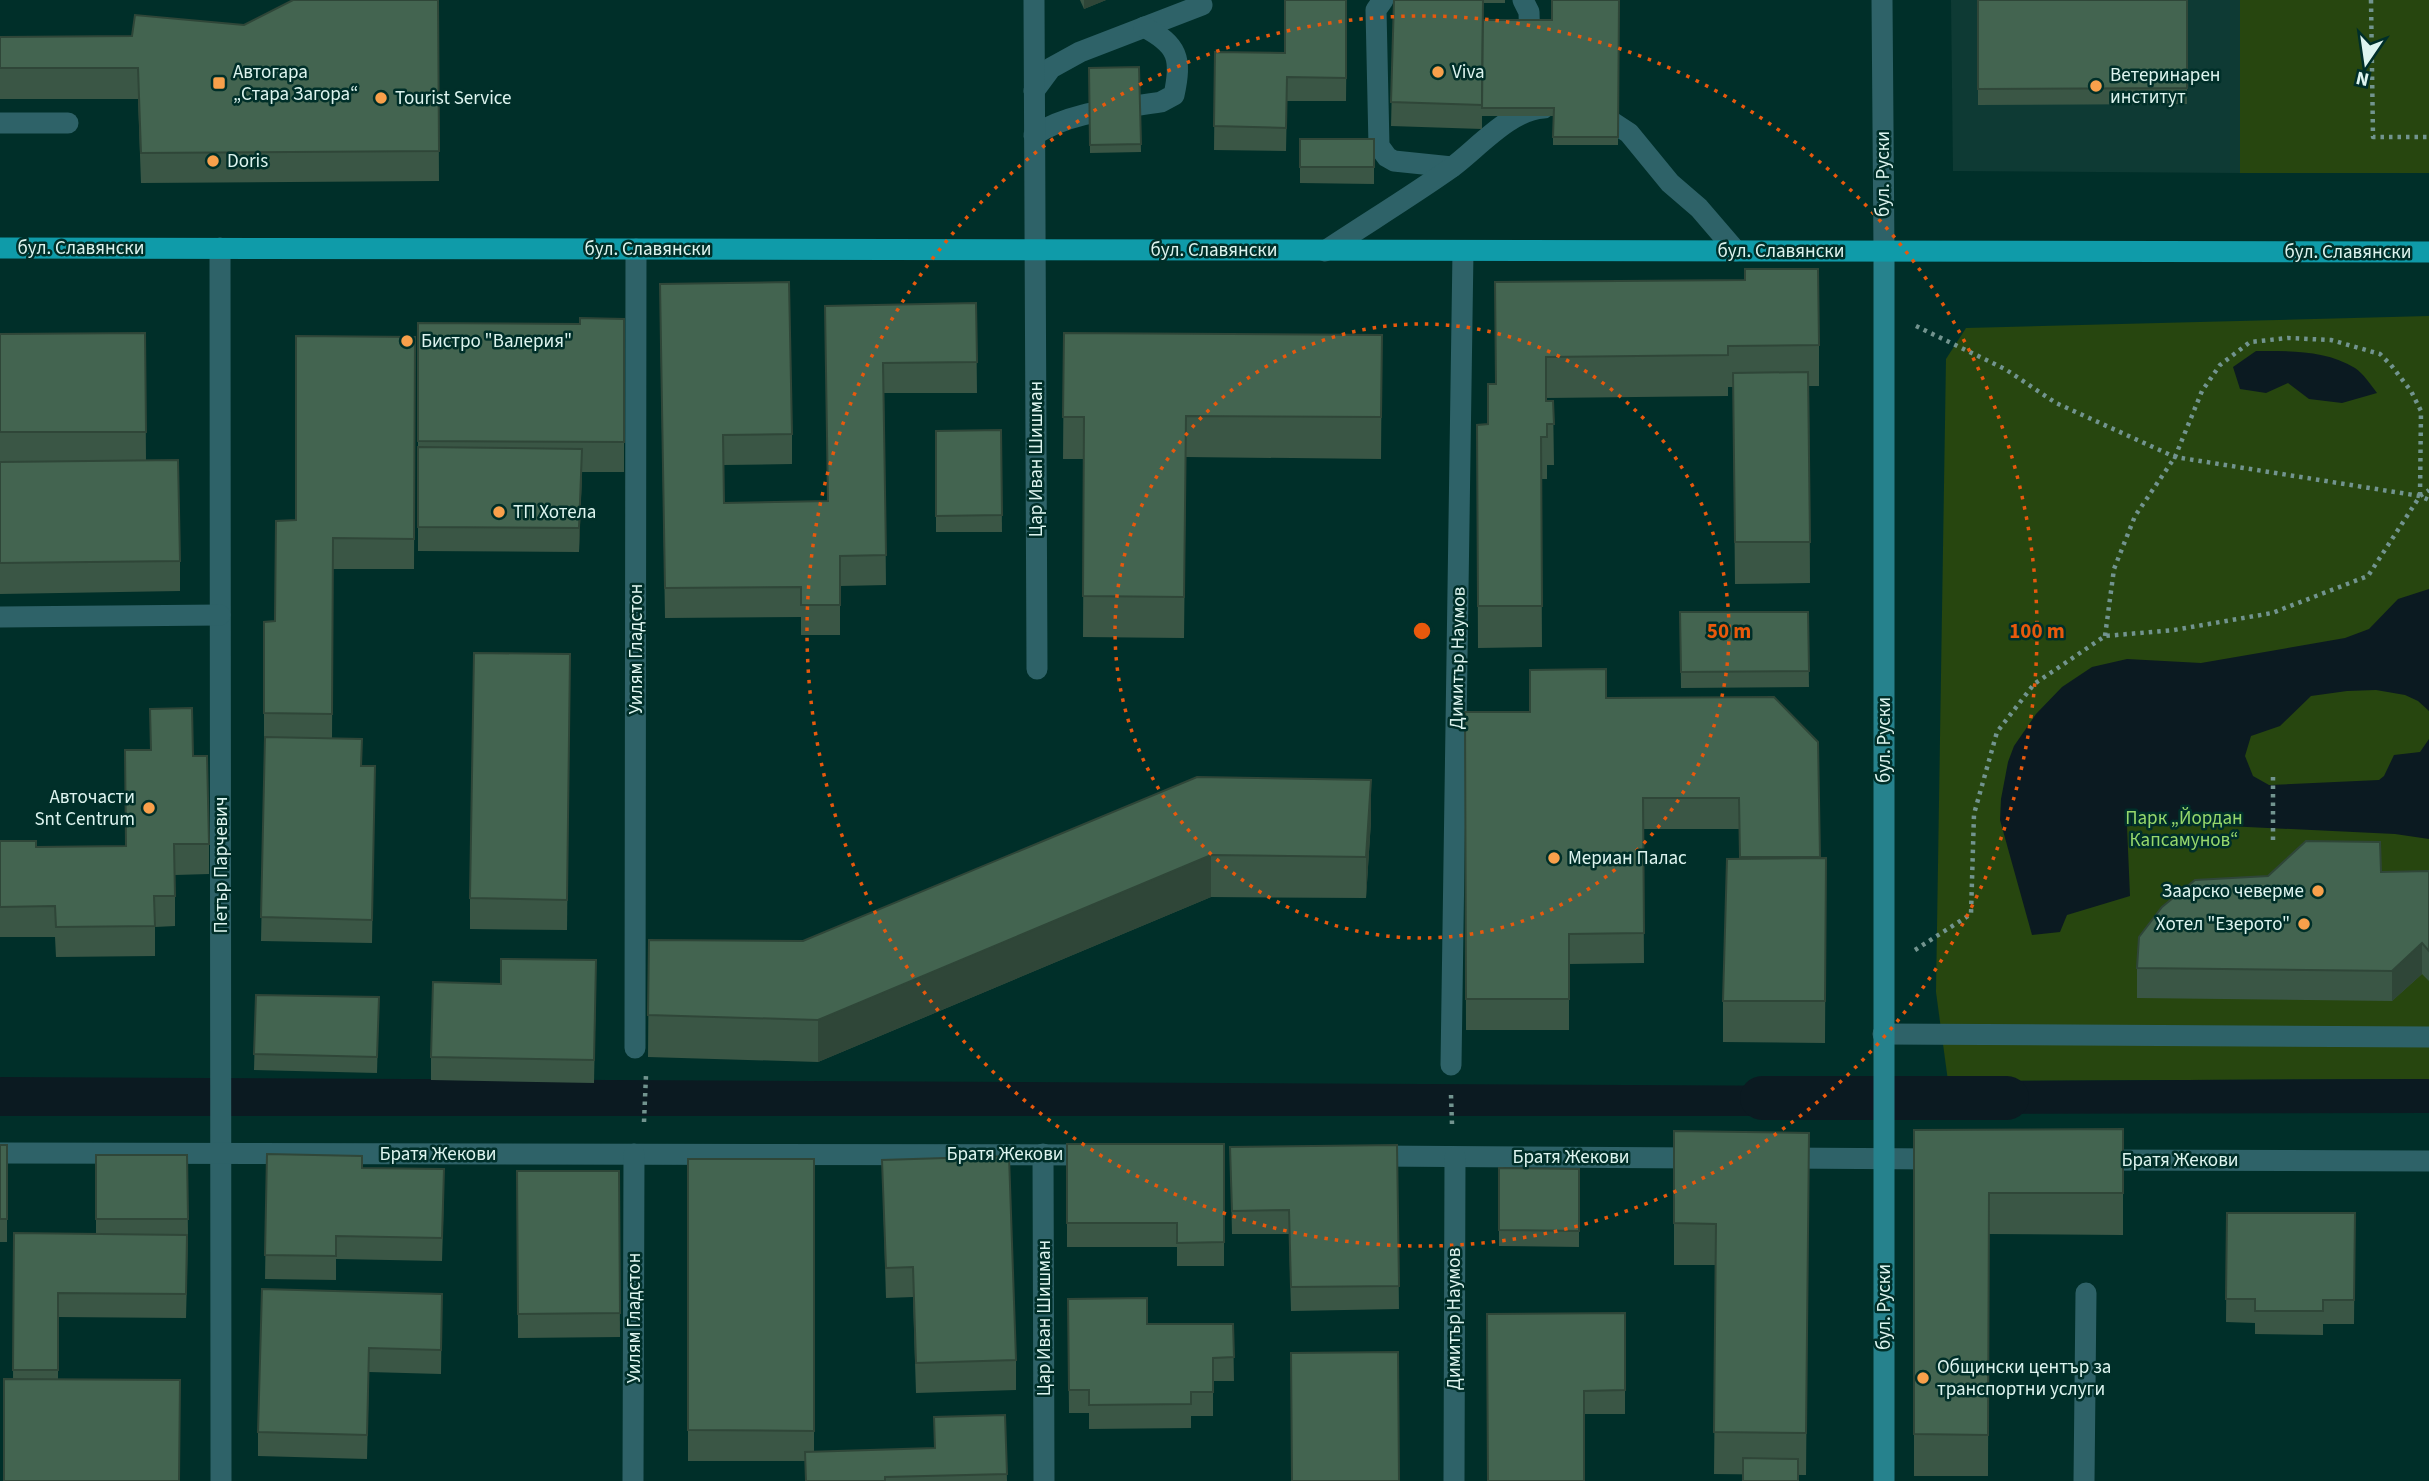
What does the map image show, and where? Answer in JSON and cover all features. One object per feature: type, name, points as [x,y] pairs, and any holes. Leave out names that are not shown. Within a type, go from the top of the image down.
[{"type":"main road","name":"бул. Славянски","points":[[0,248],[2429,252]]},
{"type":"street","name":"Цар Иван Шишман","points":[[1034,0],[1037,669]]},
{"type":"street","points":[[1383,0],[1376,10],[1379,146],[1387,157],[1394,161],[1452,167]]},
{"type":"street","points":[[1523,0],[1529,12],[1530,67]]},
{"type":"street","name":"бул. Руски","points":[[1882,0],[1884,1481]]},
{"type":"street","points":[[1034,91],[1051,68],[1080,52],[1202,5]]},
{"type":"street","points":[[1034,135],[1051,124],[1068,118],[1161,102],[1174,95],[1179,60],[1169,42],[1144,27]]},
{"type":"street","points":[[1325,251],[1452,167],[1531,102],[1602,116],[1629,133],[1670,183],[1699,208],[1736,251]]},
{"type":"street","points":[[0,123],[68,122]]},
{"type":"street","name":"Петър Парчевич","points":[[220,248],[221,1481]]},
{"type":"street","name":"Уилям Гладстон","points":[[635,1048],[636,249]]},
{"type":"street","name":"Димитър Наумов","points":[[1451,1065],[1464,251]]},
{"type":"street","points":[[0,617],[220,615]]},
{"type":"street","points":[[1883,1034],[2429,1037]]},
{"type":"street","name":"Братя Жекови","points":[[0,1153],[1112,1155]]},
{"type":"street","name":"Уилям Гладстон","points":[[633,1481],[634,1154]]},
{"type":"street","name":"Цар Иван Шишман","points":[[1044,1154],[1044,1481]]},
{"type":"street","name":"Братя Жекови","points":[[1345,1156],[1717,1158]]},
{"type":"street","name":"Димитър Наумов","points":[[1454,1481],[1455,1157]]},
{"type":"street","points":[[1759,1158],[1954,1159]]},
{"type":"street","name":"Братя Жекови","points":[[2079,1160],[2429,1161]]},
{"type":"street","points":[[2084,1481],[2086,1293]]},
{"type":"path","points":[[2371,0],[2373,137],[2429,136]]},
{"type":"path","points":[[1884,310],[2005,369],[2056,403],[2175,457],[2420,496],[2429,500]]},
{"type":"path","points":[[2105,636],[2114,569],[2135,516],[2175,457],[2202,391],[2220,365],[2250,342],[2288,338],[2331,340],[2380,354],[2392,365],[2411,391],[2421,411],[2420,496]]},
{"type":"path","points":[[1884,969],[1971,914],[1974,814],[1997,732],[2034,684],[2105,636],[2174,630],[2272,612],[2368,576],[2420,496],[2429,490]]},
{"type":"path","points":[[2273,777],[2273,840]]},
{"type":"path","points":[[645,1118],[646,1073]]},
{"type":"shaded area","name":"Ветеринарен институт","points":[[1951,0],[2240,0],[2240,173],[1953,171]]},
{"type":"shaded area","points":[[2256,351],[2307,353],[2344,362],[2358,370],[2377,393],[2342,403],[2309,399],[2288,383],[2266,393],[2240,389],[2233,367]]},
{"type":"shaded area","points":[[2429,589],[2429,711],[2418,701],[2405,695],[2376,690],[2311,696],[2280,726],[2251,736],[2245,756],[2253,776],[2269,785],[2379,780],[2384,776],[2394,755],[2420,752],[2429,739],[2429,839],[2395,834],[2207,825],[2127,826],[2130,896],[2067,915],[2060,932],[2032,935],[2000,820],[2001,799],[2014,746],[2036,714],[2062,687],[2092,667],[2127,659],[2201,663],[2345,638],[2369,629],[2398,599]]},
{"type":"shaded area","points":[[0,1077],[1822,1086],[1822,1116],[0,1116]]},
{"type":"shaded area","points":[[2429,1079],[2429,1113],[1948,1114],[1948,1081]]},
{"type":"green space","points":[[2240,0],[2429,0],[2429,173],[2240,173]]},
{"type":"green space","name":"Парк „Йордан Капсамунов“","points":[[2429,316],[2429,1079],[1948,1081],[1936,992],[1946,359],[1966,328]]},
{"type":"building","name":"Автогара „Стара Загора“","points":[[293,0],[438,0],[439,151],[141,153],[138,68],[0,68],[0,37],[132,36],[135,15],[244,25]]},
{"type":"building","points":[[1285,0],[1346,0],[1346,78],[1287,77],[1286,128],[1214,126],[1215,52],[1285,53]]},
{"type":"building","name":"Viva","points":[[1394,0],[1483,0],[1482,105],[1391,102]]},
{"type":"building","points":[[1552,0],[1619,0],[1618,137],[1553,137],[1554,108],[1482,108],[1483,20],[1552,20]]},
{"type":"building","points":[[1978,0],[2187,0],[2187,88],[1978,89]]},
{"type":"building","points":[[1139,67],[1141,144],[1090,145],[1089,68]]},
{"type":"building","points":[[1300,139],[1374,139],[1374,167],[1300,167]]},
{"type":"building","points":[[1745,269],[1818,269],[1819,345],[1728,346],[1728,355],[1546,357],[1546,401],[1553,401],[1554,424],[1547,424],[1547,437],[1541,437],[1542,606],[1478,606],[1477,425],[1488,424],[1488,384],[1496,384],[1495,282],[1745,280]]},
{"type":"building","points":[[789,282],[792,434],[723,435],[724,503],[828,501],[825,306],[976,303],[977,362],[883,363],[886,555],[840,556],[840,605],[801,605],[801,587],[665,588],[660,284]]},
{"type":"building","points":[[580,318],[624,319],[624,442],[418,441],[418,323],[580,324]]},
{"type":"building","points":[[145,333],[146,432],[0,432],[0,334]]},
{"type":"building","points":[[1064,333],[1382,335],[1381,417],[1186,416],[1184,597],[1083,596],[1084,417],[1063,417]]},
{"type":"building","points":[[296,336],[415,337],[414,539],[333,538],[332,714],[264,713],[264,622],[275,621],[276,521],[296,520]]},
{"type":"building","points":[[1808,372],[1810,542],[1735,542],[1733,373]]},
{"type":"building","points":[[1001,430],[1002,515],[936,516],[936,431]]},
{"type":"building","name":"ТП Хотела","points":[[418,447],[582,449],[579,528],[418,527]]},
{"type":"building","points":[[178,460],[180,561],[0,563],[0,462]]},
{"type":"building","points":[[1680,612],[1808,612],[1809,671],[1681,672]]},
{"type":"building","points":[[474,653],[570,654],[567,900],[470,898]]},
{"type":"building","name":"Мериан Палас","points":[[1606,669],[1606,698],[1774,697],[1818,742],[1820,857],[1740,857],[1739,798],[1643,798],[1644,933],[1569,934],[1569,999],[1466,999],[1465,712],[1530,712],[1530,670]]},
{"type":"building","points":[[192,708],[193,756],[207,756],[209,844],[174,844],[175,896],[154,896],[155,926],[56,927],[55,906],[0,907],[0,841],[36,841],[36,847],[126,846],[125,750],[151,750],[150,709]]},
{"type":"building","points":[[265,737],[362,739],[361,766],[375,766],[372,920],[261,917]]},
{"type":"building","points":[[1197,777],[1371,780],[1366,857],[1211,855],[818,1020],[648,1015],[649,940],[803,941]]},
{"type":"building","name":"Хотел \"Езерото\"","points":[[2306,841],[2380,842],[2381,872],[2429,871],[2429,951],[2422,943],[2392,971],[2137,968],[2139,937],[2162,907],[2195,880],[2268,876]]},
{"type":"building","points":[[1826,858],[1825,1001],[1723,1001],[1727,859]]},
{"type":"building","points":[[501,959],[596,960],[594,1060],[431,1057],[433,982],[501,984]]},
{"type":"building","points":[[256,995],[379,997],[377,1057],[254,1054]]},
{"type":"building","points":[[2123,1129],[2123,1193],[1989,1193],[1988,1435],[1914,1434],[1914,1130]]},
{"type":"building","points":[[1674,1131],[1809,1133],[1806,1433],[1714,1432],[1716,1224],[1674,1223]]},
{"type":"building","points":[[1067,1144],[1224,1144],[1224,1242],[1177,1243],[1177,1223],[1067,1223]]},
{"type":"building","points":[[0,1145],[7,1145],[7,1219],[0,1219]]},
{"type":"building","points":[[1397,1145],[1399,1286],[1291,1287],[1289,1210],[1232,1211],[1230,1147]]},
{"type":"building","points":[[267,1154],[362,1156],[362,1168],[444,1169],[442,1238],[336,1236],[336,1256],[265,1255]]},
{"type":"building","points":[[96,1155],[187,1155],[188,1219],[96,1219]]},
{"type":"building","points":[[1009,1156],[1016,1360],[916,1363],[913,1267],[886,1268],[882,1160]]},
{"type":"building","points":[[688,1159],[814,1159],[814,1431],[688,1430]]},
{"type":"building","points":[[1499,1168],[1579,1169],[1579,1231],[1499,1230]]},
{"type":"building","points":[[517,1171],[619,1171],[620,1313],[518,1314]]},
{"type":"building","points":[[2227,1213],[2355,1213],[2354,1300],[2323,1300],[2323,1311],[2255,1311],[2255,1299],[2226,1299]]},
{"type":"building","points":[[14,1233],[187,1235],[186,1294],[58,1293],[58,1370],[13,1370]]},
{"type":"building","points":[[262,1289],[442,1294],[441,1350],[369,1348],[367,1435],[258,1432]]},
{"type":"building","points":[[1147,1298],[1147,1324],[1233,1324],[1234,1357],[1213,1358],[1213,1392],[1191,1392],[1191,1404],[1089,1405],[1089,1390],[1069,1390],[1068,1299]]},
{"type":"building","points":[[1625,1313],[1625,1390],[1584,1391],[1584,1481],[1488,1481],[1487,1314]]},
{"type":"building","points":[[1398,1352],[1399,1481],[1292,1481],[1291,1353]]},
{"type":"building","points":[[4,1379],[180,1380],[179,1481],[4,1481]]},
{"type":"building","points":[[1005,1415],[1007,1474],[885,1477],[885,1481],[806,1481],[805,1452],[935,1448],[934,1417]]},
{"type":"building","points":[[1743,1458],[1798,1459],[1798,1481],[1743,1481]]},
{"type":"waterway","points":[[1762,1098],[2007,1098]]},
{"type":"place","name":"Viva","points":[[1438,72]]},
{"type":"place","name":"Автогара „Стара Загора“","points":[[219,83]]},
{"type":"place","name":"Ветеринарен институт","points":[[2096,86]]},
{"type":"place","name":"Tourist Service","points":[[381,98]]},
{"type":"place","name":"Doris","points":[[213,161]]},
{"type":"place","name":"Бистро \"Валерия\"","points":[[407,341]]},
{"type":"place","name":"ТП Хотела","points":[[499,512]]},
{"type":"place","name":"Авточасти Snt Centrum","points":[[149,808]]},
{"type":"place","name":"Мериан Палас","points":[[1554,858]]},
{"type":"place","name":"Заарско чеверме","points":[[2318,891]]},
{"type":"place","name":"Хотел \"Езерото\"","points":[[2304,924]]},
{"type":"place","name":"Общински център за транспортни услуги","points":[[1923,1378]]}]
